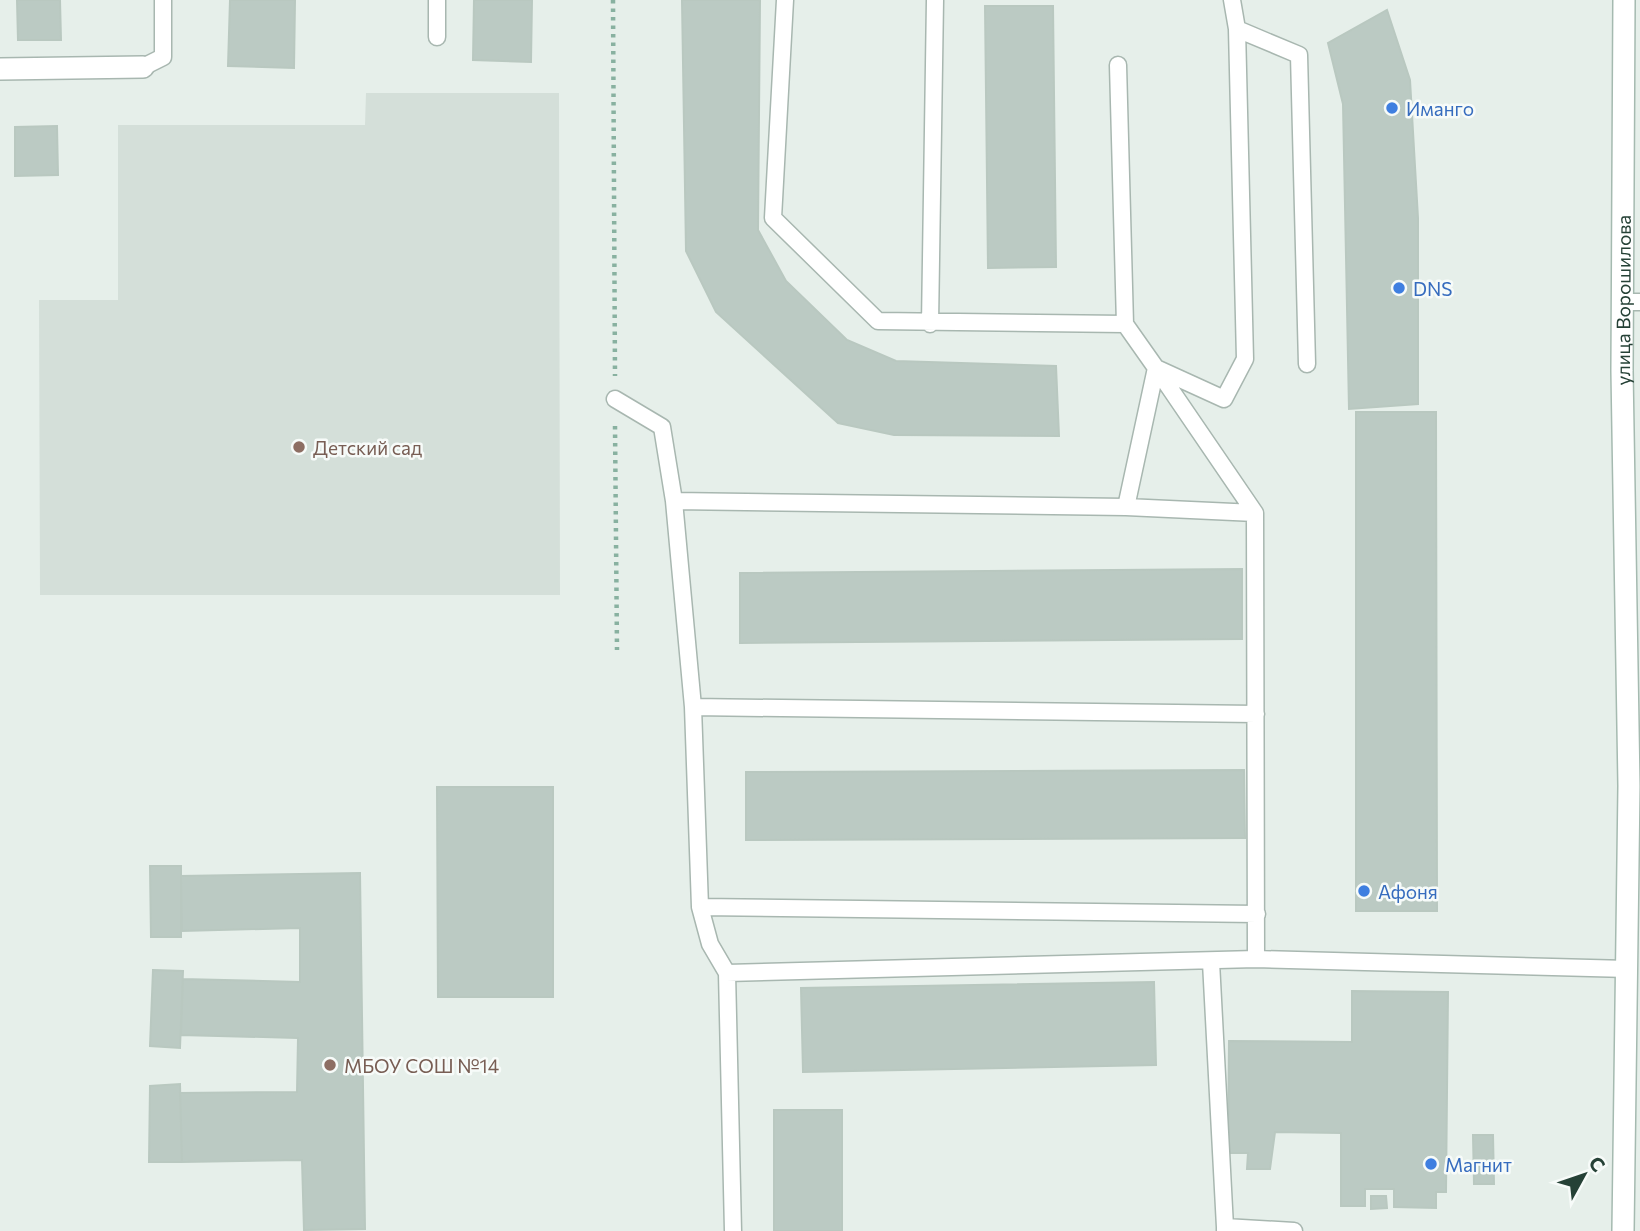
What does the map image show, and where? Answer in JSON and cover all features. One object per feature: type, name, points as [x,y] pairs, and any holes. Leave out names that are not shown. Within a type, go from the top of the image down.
[{"type":"main road","name":"улица Ворошилова","points":[[1622,1231],[1635,786],[1631,302],[1624,0]]},
{"type":"main road","points":[[0,69],[143,67]]},
{"type":"lane","points":[[143,67],[163,57],[163,0]]},
{"type":"lane","points":[[437,0],[437,37]]},
{"type":"lane","points":[[785,0],[773,218],[878,321],[930,324],[1125,324]]},
{"type":"lane","points":[[930,324],[935,0]]},
{"type":"lane","points":[[1156,368],[1224,399],[1245,359],[1237,29],[1232,0]]},
{"type":"lane","points":[[1237,29],[1299,55],[1307,364]]},
{"type":"lane","points":[[1118,65],[1125,324],[1255,513],[1256,960]]},
{"type":"lane","points":[[1126,507],[1156,368]]},
{"type":"lane","points":[[615,399],[662,427],[674,501],[693,707],[701,907],[710,944],[727,973],[733,1231]]},
{"type":"lane","points":[[674,501],[1126,507],[1255,513]]},
{"type":"lane","points":[[693,707],[1256,714]]},
{"type":"lane","points":[[701,907],[1257,914]]},
{"type":"lane","points":[[727,973],[1256,960],[1628,969]]},
{"type":"lane","points":[[1210,962],[1225,1229],[1294,1231]]},
{"type":"path","points":[[613,0],[617,650]]},
{"type":"shaded area","name":"Детский сад","points":[[366,93],[559,93],[560,595],[40,595],[39,300],[118,300],[118,125],[365,125]]},
{"type":"building","points":[[17,0],[60,0],[61,40],[18,40]]},
{"type":"building","points":[[230,0],[295,0],[294,68],[228,66]]},
{"type":"building","points":[[474,0],[532,0],[531,62],[473,60]]},
{"type":"building","points":[[682,0],[760,0],[758,230],[786,281],[847,340],[896,361],[1056,366],[1059,436],[894,435],[838,423],[716,312],[686,251]]},
{"type":"building","points":[[985,6],[1053,6],[1056,267],[988,268]]},
{"type":"building","points":[[1387,10],[1410,80],[1418,218],[1418,404],[1349,409],[1343,104],[1328,43]]},
{"type":"building","points":[[57,126],[58,175],[15,176],[15,127]]},
{"type":"building","points":[[1356,412],[1436,412],[1437,911],[1356,911]]},
{"type":"building","points":[[1242,569],[1242,639],[740,643],[740,573]]},
{"type":"building","points":[[1244,770],[1245,838],[746,840],[746,772]]},
{"type":"building","points":[[437,787],[553,787],[553,997],[438,997]]},
{"type":"building","points":[[150,866],[181,866],[181,937],[151,937]]},
{"type":"building","name":"МБОУ СОШ №14","points":[[360,873],[365,1229],[304,1230],[302,1160],[182,1162],[180,1093],[297,1092],[298,1038],[181,1035],[183,979],[300,982],[300,928],[182,931],[181,876]]},
{"type":"building","points":[[153,970],[183,971],[180,1048],[150,1046]]},
{"type":"building","points":[[1154,982],[1156,1065],[803,1072],[801,988]]},
{"type":"building","points":[[1352,991],[1448,992],[1446,1192],[1436,1192],[1436,1208],[1394,1207],[1394,1189],[1365,1189],[1365,1206],[1341,1206],[1341,1133],[1275,1132],[1270,1169],[1247,1169],[1248,1153],[1228,1153],[1229,1041],[1352,1042]]},
{"type":"building","points":[[180,1084],[182,1162],[149,1162],[150,1086]]},
{"type":"building","points":[[774,1110],[842,1110],[842,1231],[774,1231]]},
{"type":"building","points":[[1473,1135],[1493,1135],[1494,1184],[1474,1184]]},
{"type":"building","points":[[1371,1196],[1386,1196],[1387,1208],[1371,1209]]},
{"type":"place","name":"Иманго","points":[[1392,108]]},
{"type":"place","name":"DNS","points":[[1399,288]]},
{"type":"place","name":"Детский сад","points":[[299,447]]},
{"type":"place","name":"Афоня","points":[[1364,891]]},
{"type":"place","name":"МБОУ СОШ №14","points":[[330,1065]]},
{"type":"place","name":"Магнит","points":[[1431,1164]]}]
